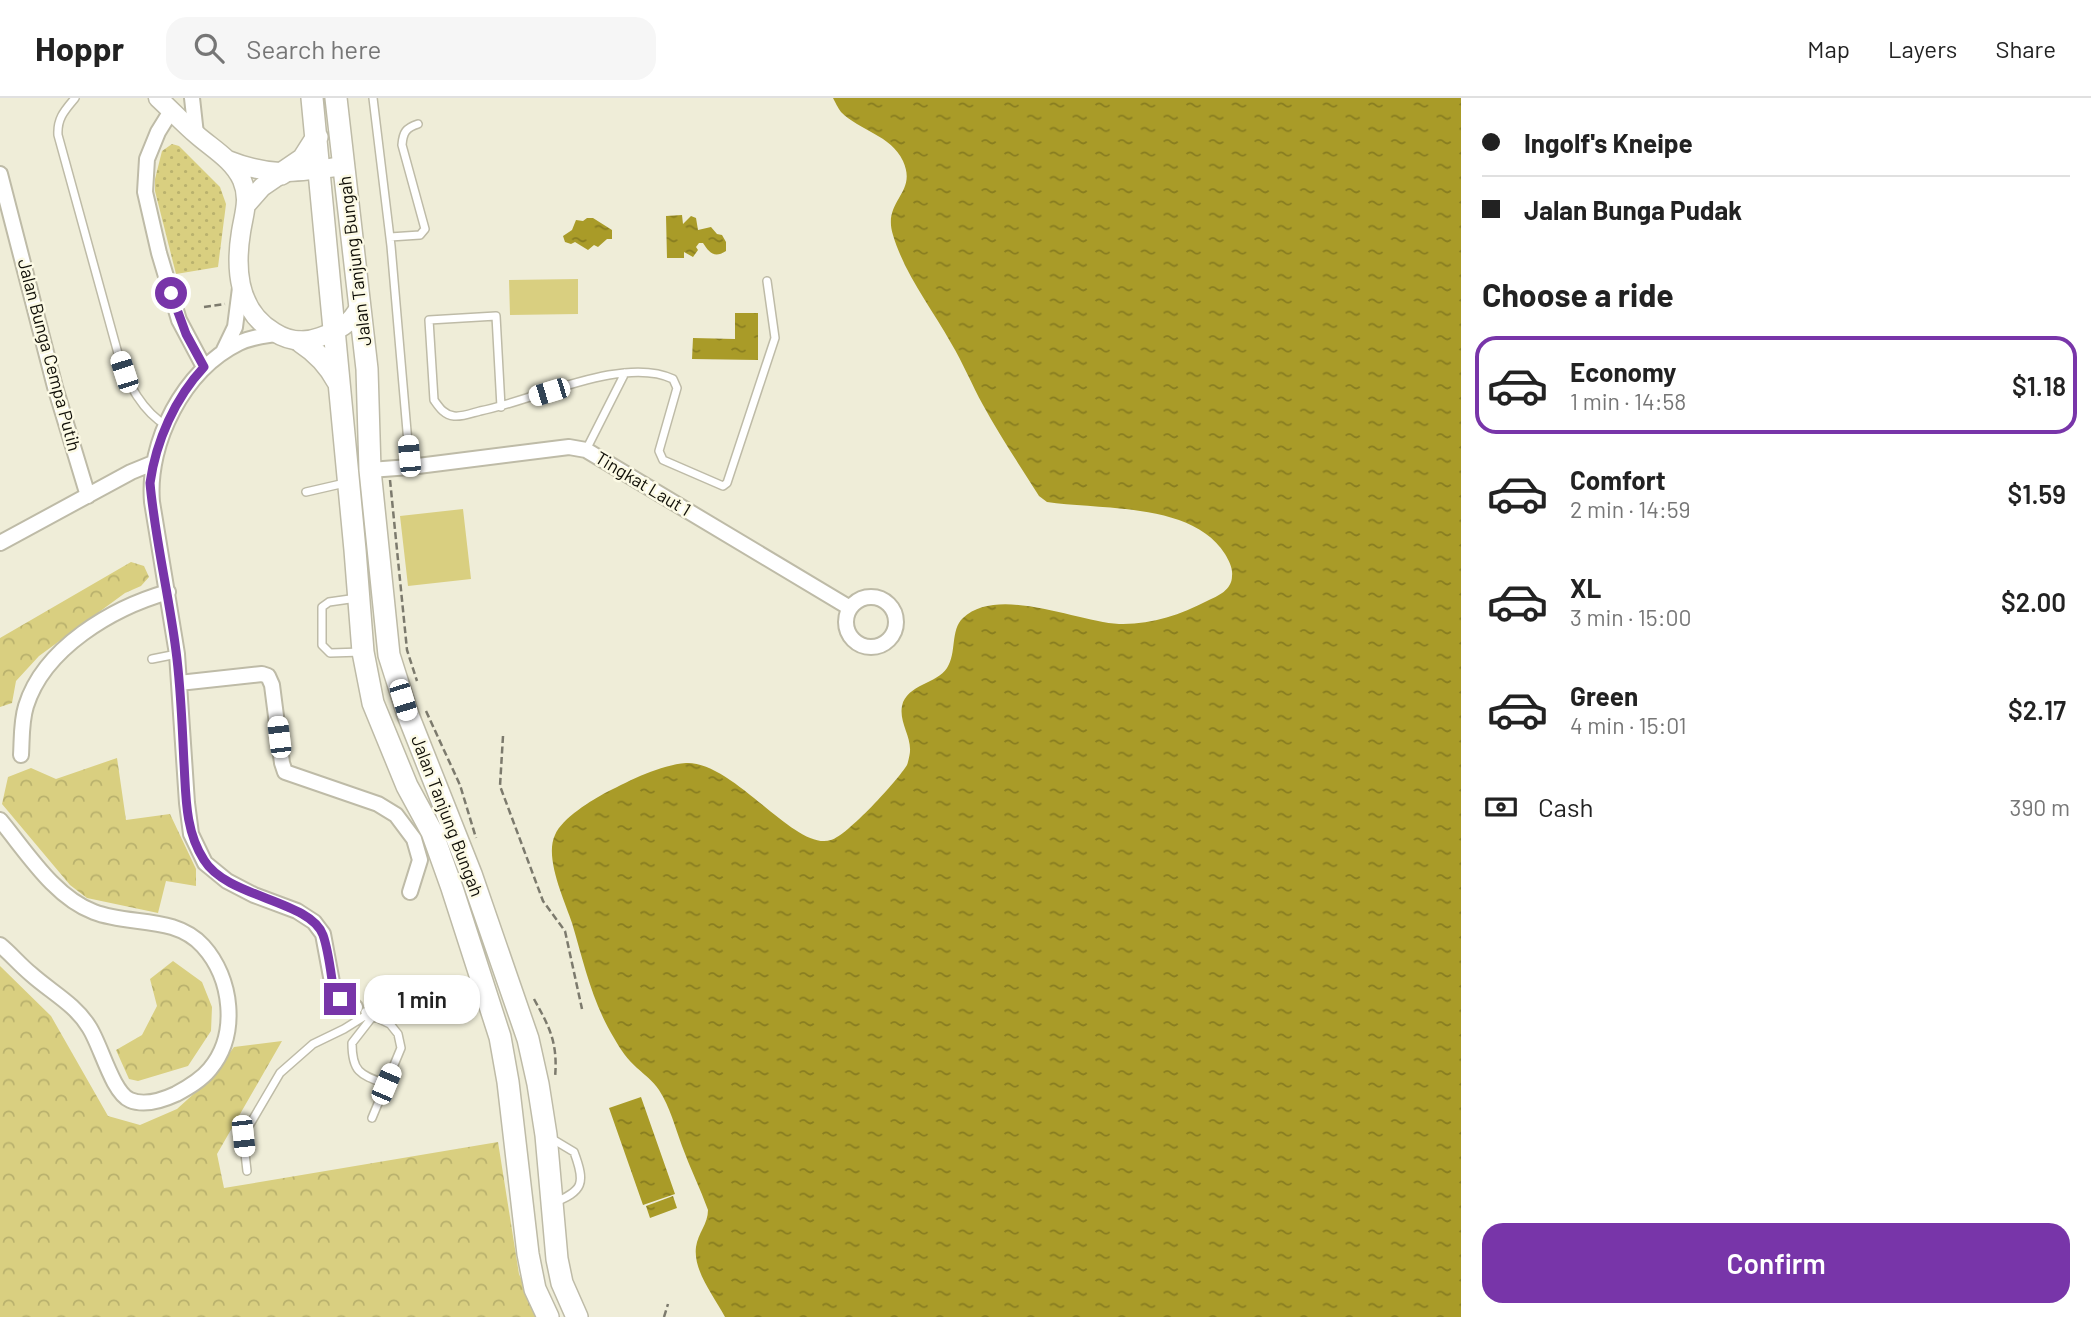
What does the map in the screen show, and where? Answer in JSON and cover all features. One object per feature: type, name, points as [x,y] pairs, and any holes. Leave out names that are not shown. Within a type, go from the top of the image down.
[{"type":"main road","name":"Jalan Tanjung Bungah","points":[[312,98],[363,652],[373,703],[403,775],[432,832],[500,1037],[508,1082],[528,1254],[535,1289],[548,1317]]},
{"type":"main road","name":"Jalan Tanjung Bungah","points":[[335,98],[379,469],[390,655],[408,715],[471,874],[528,1039],[546,1135],[562,1283],[577,1317]]},
{"type":"main road","points":[[281,174],[303,159],[317,138]]},
{"type":"main road","points":[[301,342],[318,354],[330,368],[340,387]]},
{"type":"street","points":[[158,98],[195,134],[228,160],[256,171],[281,174],[344,166]]},
{"type":"street","points":[[192,98],[195,134]]},
{"type":"street","points":[[171,111],[158,132],[147,159],[145,192],[159,253],[179,320],[204,367]]},
{"type":"street","points":[[223,352],[235,327],[240,288],[239,246],[247,204],[242,181],[228,160]]},
{"type":"street","name":"Jalan Bunga Cempa Putih","points":[[0,174],[55,387],[88,496]]},
{"type":"street","points":[[247,204],[262,187],[281,174]]},
{"type":"street","points":[[240,288],[251,311],[276,334],[301,342],[335,331],[350,322],[360,306]]},
{"type":"street","points":[[276,334],[250,339],[223,352],[204,367],[186,389],[166,426],[153,463],[150,483],[177,654],[191,834],[205,863],[227,881],[254,895],[297,911],[314,922],[323,934],[334,993],[365,1012]]},
{"type":"street","name":"Tingkat Laut 1","points":[[379,469],[569,447],[586,450],[850,608]]},
{"type":"street","points":[[0,543],[131,472],[153,463]]},
{"type":"street","points":[[21,755],[25,709],[32,688],[46,666],[102,620],[134,604],[168,592]]},
{"type":"street","points":[[179,683],[262,674],[268,676],[272,685],[285,772],[378,804],[396,815],[414,839],[420,860],[410,892]]},
{"type":"street","points":[[0,820],[58,887],[79,905],[115,918],[179,928],[203,946],[222,976],[226,992],[228,1026],[221,1052],[211,1069],[195,1084],[171,1096],[155,1101],[137,1102],[126,1098],[118,1090],[101,1049],[78,1012],[0,945]]},
{"type":"lane","points":[[75,98],[60,116],[58,135],[119,357],[124,372],[150,414],[166,426]]},
{"type":"lane","points":[[373,98],[390,237],[410,467]]},
{"type":"lane","points":[[390,237],[420,235],[425,229],[402,145],[403,134],[408,128],[418,124]]},
{"type":"lane","points":[[501,407],[496,316],[429,320],[434,400],[441,411],[453,416],[501,407],[594,378],[625,373],[649,373],[673,379],[677,388],[659,451],[660,456],[663,460],[720,486],[727,483],[775,338],[767,281]]},
{"type":"lane","points":[[586,450],[625,373]]},
{"type":"lane","points":[[306,492],[349,483]]},
{"type":"lane","points":[[358,598],[329,602],[322,607],[323,645],[330,653],[363,652]]},
{"type":"lane","points":[[152,659],[177,654]]},
{"type":"lane","points":[[365,1012],[390,1024],[398,1034],[401,1048],[372,1118]]},
{"type":"lane","points":[[365,1012],[352,1043],[354,1066],[363,1075],[386,1084]]},
{"type":"lane","points":[[247,1171],[243,1136],[280,1073],[313,1044],[344,1029],[365,1012]]},
{"type":"lane","points":[[546,1135],[574,1152],[580,1185],[576,1192],[552,1203]]},
{"type":"path","points":[[204,307],[220,305]]},
{"type":"path","points":[[379,469],[407,650],[418,684]]},
{"type":"path","points":[[424,706],[460,785],[480,848]]},
{"type":"path","points":[[503,736],[500,786],[543,901],[565,931],[582,1009]]},
{"type":"path","points":[[532,996],[551,1029],[557,1051],[554,1089]]},
{"type":"path","points":[[664,1317],[668,1304]]},
{"type":"green space","points":[[172,144],[179,146],[220,187],[226,204],[218,267],[176,274],[155,191],[162,151]]},
{"type":"green space","points":[[578,279],[578,314],[510,315],[509,280]]},
{"type":"green space","points":[[463,509],[471,579],[408,586],[400,516]]},
{"type":"green space","points":[[131,562],[144,566],[149,577],[141,586],[125,593],[39,656],[16,681],[12,703],[0,707],[0,638]]},
{"type":"green space","points":[[117,758],[126,820],[170,814],[196,869],[196,886],[166,881],[158,913],[87,898],[70,885],[2,804],[8,777],[31,768],[56,779]]},
{"type":"green space","points":[[173,961],[202,982],[212,1007],[211,1031],[188,1066],[138,1081],[129,1079],[116,1050],[142,1035],[157,1006],[150,979]]},
{"type":"green space","points":[[0,966],[51,1016],[108,1116],[140,1125],[177,1109],[209,1080],[234,1047],[282,1041],[217,1154],[224,1188],[498,1142],[519,1274],[538,1317],[0,1317]]},
{"type":"water","points":[[833,98],[1461,98],[1461,1317],[725,1317],[705,1283],[698,1265],[696,1247],[708,1210],[663,1097],[622,1050],[606,1024],[594,996],[554,867],[552,844],[564,822],[607,792],[656,770],[686,763],[705,766],[724,776],[800,833],[816,840],[831,840],[860,818],[907,765],[910,745],[902,718],[902,706],[910,693],[936,678],[947,668],[952,656],[956,629],[963,618],[978,609],[996,605],[1017,605],[1102,622],[1142,623],[1175,615],[1216,597],[1227,589],[1232,576],[1225,554],[1210,537],[1191,525],[1144,512],[1047,502],[1039,496],[990,417],[898,250],[891,223],[892,213],[906,182],[903,161],[891,145],[841,112]]},
{"type":"water","points":[[682,215],[683,224],[691,216],[696,218],[698,230],[711,227],[717,234],[722,235],[726,242],[726,251],[715,254],[703,243],[699,243],[693,257],[684,252],[684,258],[667,258],[666,216]]},
{"type":"water","points":[[593,218],[612,230],[612,239],[588,250],[575,242],[565,242],[563,236],[572,230],[576,220],[583,221]]},
{"type":"water","points":[[735,313],[758,313],[758,360],[692,359],[693,338],[735,339]]},
{"type":"water","points":[[641,1097],[675,1194],[643,1205],[609,1108]]},
{"type":"water","points":[[673,1196],[677,1208],[650,1218],[646,1206]]},
{"type":"route","points":[[171,293],[179,320],[204,367],[186,389],[166,426],[153,463],[150,483],[177,654],[191,834],[205,863],[227,881],[254,895],[297,911],[314,922],[323,934],[334,993],[340,999]]}]
